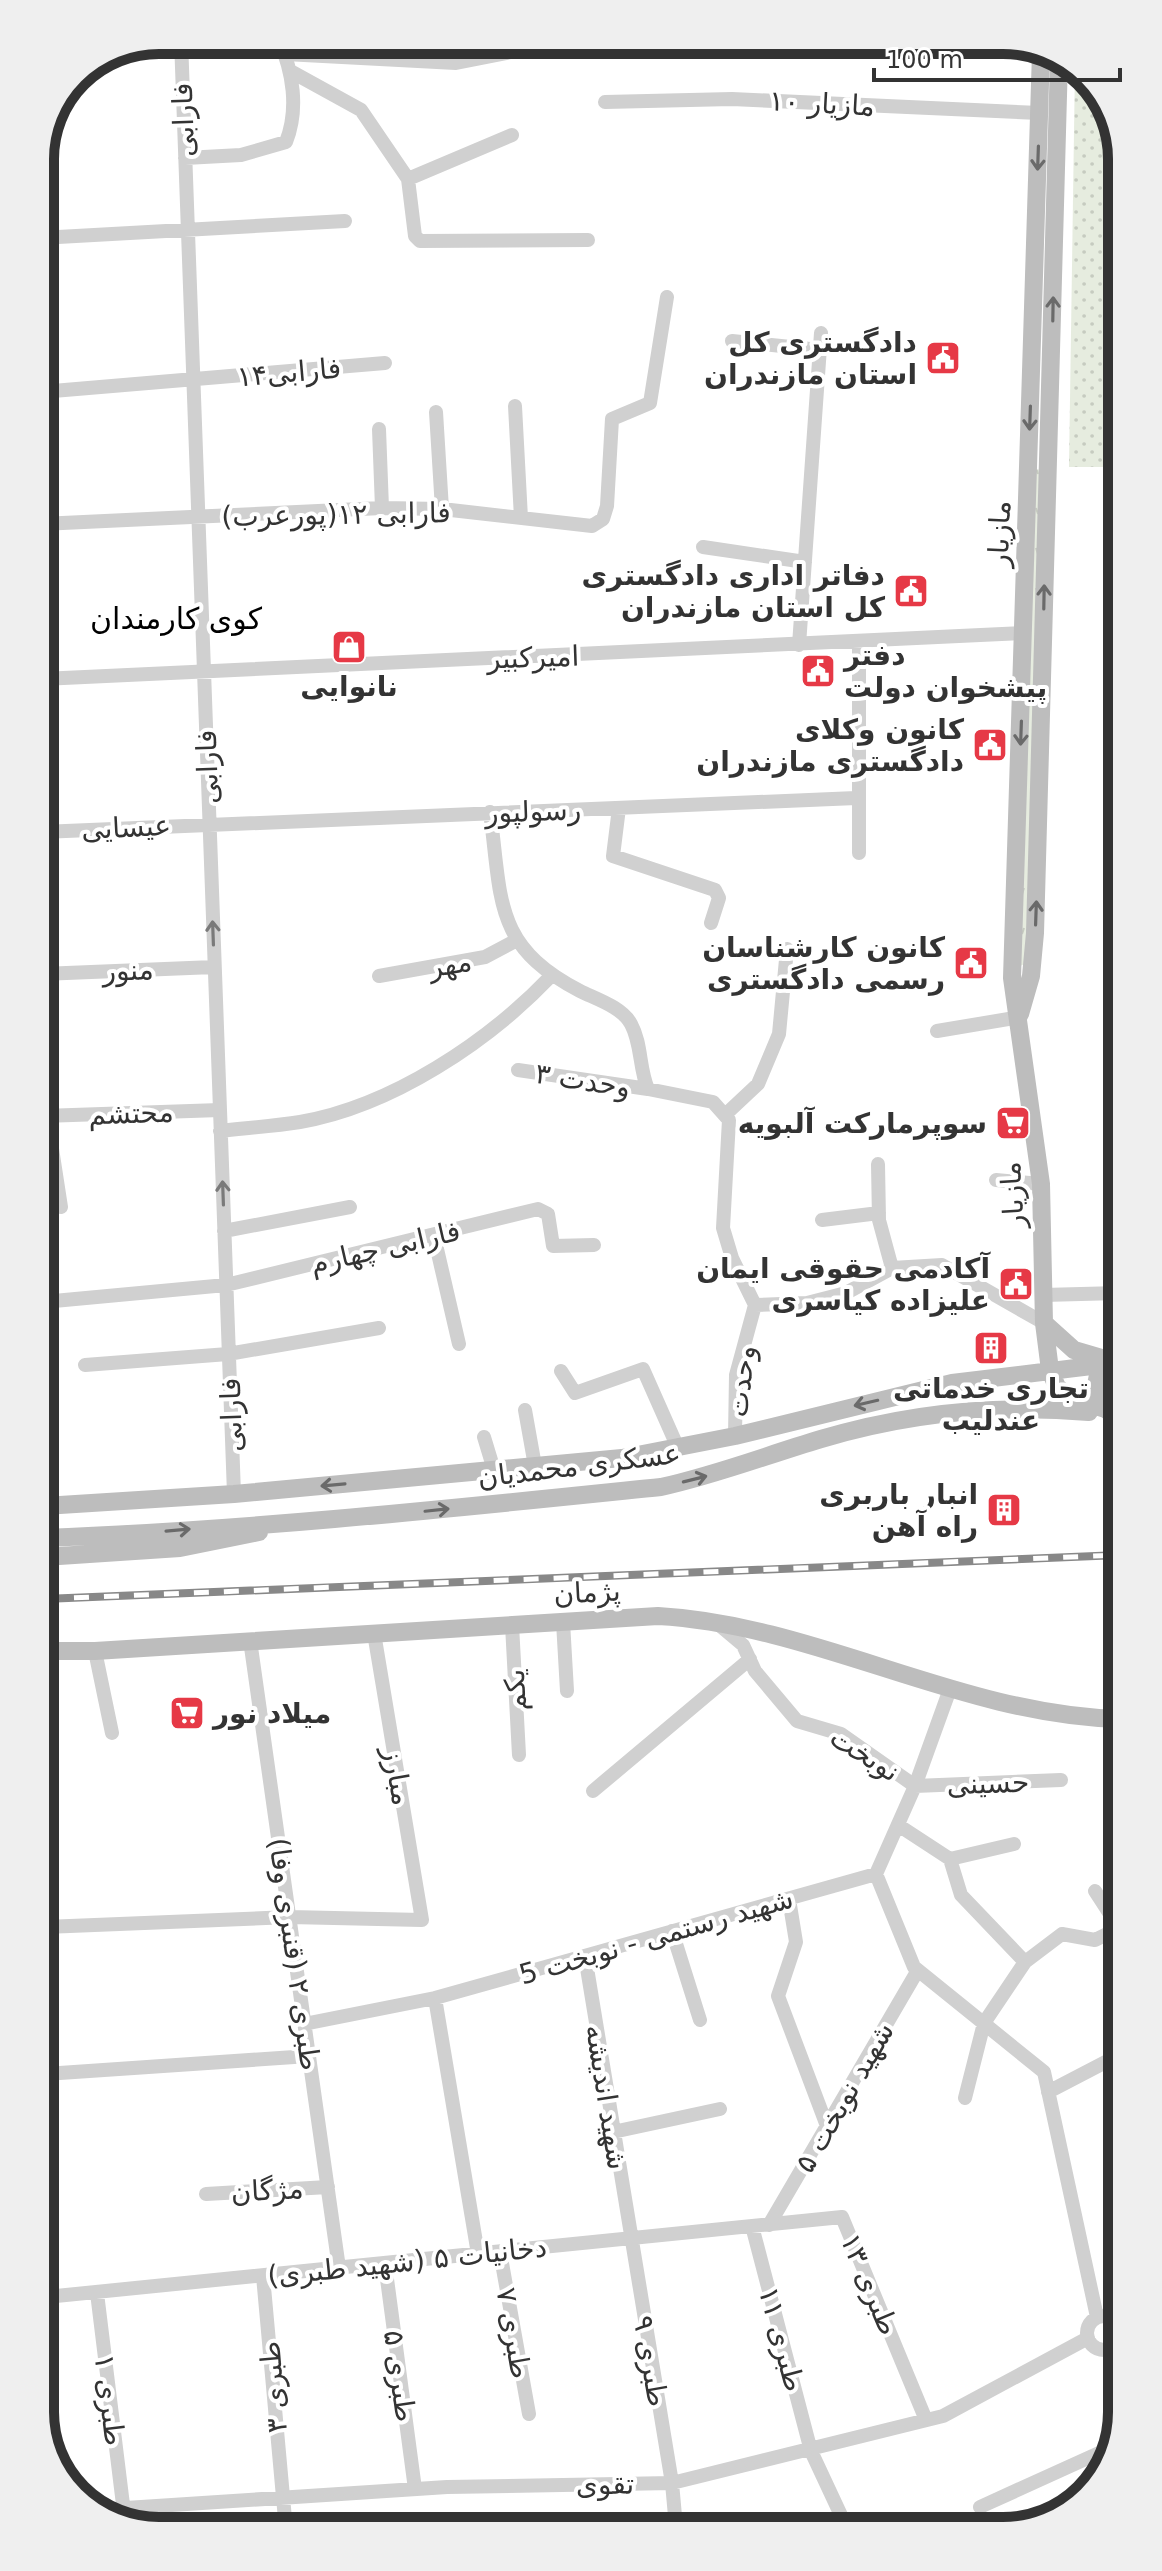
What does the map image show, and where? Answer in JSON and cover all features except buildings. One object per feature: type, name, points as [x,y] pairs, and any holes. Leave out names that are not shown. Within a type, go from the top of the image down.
[{"type":"main road","name":"مازیار","points":[[1020,1017],[1032,964],[1041,62]]},
{"type":"main road","name":"مازیار","points":[[1050,1370],[1044,1323],[1041,1184],[1012,963],[1024,633],[1039,464],[1058,71]]},
{"type":"main road","points":[[1012,963],[1022,971],[1032,964]]},
{"type":"main road","points":[[1044,1323],[1074,1350],[1108,1359]]},
{"type":"main road","name":"عسکری محمدیان","points":[[54,1505],[234,1494],[622,1458],[735,1436],[952,1383],[1108,1362]]},
{"type":"main road","points":[[1108,1368],[1095,1384],[1096,1394],[1108,1408]]},
{"type":"main road","points":[[1050,1370],[1057,1387],[1071,1398],[1108,1412]]},
{"type":"main road","name":"عسکری محمدیان","points":[[54,1538],[295,1522],[661,1487],[699,1479],[823,1439],[901,1420],[965,1411],[1034,1407],[1108,1413]]},
{"type":"main road","points":[[234,1494],[234,1525]]},
{"type":"main road","points":[[54,1557],[180,1548],[230,1540],[295,1522]]},
{"type":"main road","points":[[54,1547],[105,1544],[134,1534]]},
{"type":"main road","name":"پژمان","points":[[54,1651],[658,1616],[711,1619],[763,1631],[950,1689],[1037,1711],[1108,1718]]},
{"type":"main road","points":[[54,1663],[88,1651]]},
{"type":"street","name":"فارابی","points":[[181,54],[234,1494]]},
{"type":"street","points":[[185,158],[241,155],[286,142],[293,92],[292,72],[285,54]]},
{"type":"street","points":[[358,54],[456,63],[502,54]]},
{"type":"street","points":[[292,72],[361,110],[408,179],[415,236],[420,241],[588,240]]},
{"type":"street","name":"مازیار ١٠","points":[[605,102],[732,99],[1039,113]]},
{"type":"street","points":[[408,179],[512,135]]},
{"type":"street","points":[[54,238],[188,233],[345,221]]},
{"type":"street","name":"فارابی ۱۲(پورعرب)","points":[[54,523],[382,508],[442,509],[592,526],[603,519],[607,506],[610,425],[616,415],[650,403],[667,297]]},
{"type":"street","points":[[799,645],[821,333]]},
{"type":"street","points":[[732,341],[820,350]]},
{"type":"street","name":"فارابی۱۴‌","points":[[54,391],[385,363]]},
{"type":"street","points":[[515,406],[521,518]]},
{"type":"street","points":[[436,412],[442,509]]},
{"type":"street","points":[[379,429],[382,508]]},
{"type":"street","points":[[703,547],[805,562]]},
{"type":"street","name":"امیرکبیر","points":[[54,678],[1024,633]]},
{"type":"street","points":[[859,642],[856,798],[859,853]]},
{"type":"street","name":"رسولپور","points":[[209,823],[856,798]]},
{"type":"street","points":[[619,808],[613,856],[715,890],[719,898],[711,923]]},
{"type":"street","points":[[490,812],[504,918],[526,954],[551,976],[620,1012],[631,1024],[648,1089]]},
{"type":"street","name":"عیسایی","points":[[54,831],[209,823]]},
{"type":"street","name":"مهر","points":[[379,976],[485,957],[517,940]]},
{"type":"street","points":[[755,1305],[732,1258],[723,1228],[731,1132],[726,1114],[758,1084],[779,1034],[787,949]]},
{"type":"street","name":"منور","points":[[54,974],[214,967]]},
{"type":"street","points":[[220,1131],[303,1122],[377,1098],[451,1060],[518,1010],[551,976]]},
{"type":"street","points":[[937,1031],[1020,1017]]},
{"type":"street","name":"وحدت ۳","points":[[518,1070],[713,1102],[726,1114]]},
{"type":"street","name":"محتشم","points":[[54,1116],[220,1110]]},
{"type":"street","points":[[878,1164],[879,1213],[892,1268]]},
{"type":"street","points":[[54,1167],[61,1207]]},
{"type":"street","points":[[996,1180],[1041,1184]]},
{"type":"street","points":[[224,1231],[350,1207]]},
{"type":"street","name":"فارابی چهارم","points":[[54,1301],[226,1285],[544,1209],[548,1214],[553,1246],[594,1245]]},
{"type":"street","points":[[822,1220],[879,1213]]},
{"type":"street","points":[[434,1236],[459,1344]]},
{"type":"street","name":"وحدت","points":[[735,1436],[736,1375],[755,1305],[778,1307],[820,1300],[846,1293],[892,1268],[942,1265],[1044,1323]]},
{"type":"street","points":[[1043,1295],[1108,1293]]},
{"type":"street","points":[[85,1365],[228,1354],[379,1328]]},
{"type":"street","points":[[561,1371],[575,1393],[643,1369],[678,1448]]},
{"type":"street","points":[[525,1410],[535,1466]]},
{"type":"street","points":[[484,1437],[494,1470]]},
{"type":"street","name":"نوبخت","points":[[711,1619],[743,1645],[755,1671],[797,1721],[841,1734],[915,1786]]},
{"type":"street","points":[[563,1622],[567,1691]]},
{"type":"street","name":"یکم","points":[[512,1625],[519,1755]]},
{"type":"street","name":"مبارز","points":[[290,1917],[422,1920],[374,1633]]},
{"type":"street","name":"طبری ۲ (قنبری وفا)","points":[[250,1640],[339,2268]]},
{"type":"street","points":[[88,1651],[112,1733]]},
{"type":"street","points":[[593,1791],[750,1659]]},
{"type":"street","points":[[950,1689],[915,1786],[876,1874],[918,1970],[1044,2072],[1097,2317],[1087,2330],[1088,2338],[1100,2349],[1108,2349]]},
{"type":"street","name":"حسینی","points":[[915,1786],[1061,1780]]},
{"type":"street","points":[[898,1825],[950,1859],[961,1895],[1025,1962]]},
{"type":"street","points":[[950,1859],[1014,1844]]},
{"type":"street","name":"شهید رستمی - نوبخت 5","points":[[304,2024],[435,1998],[876,1874]]},
{"type":"street","points":[[1095,1891],[1108,1910]]},
{"type":"street","points":[[789,1899],[796,1942],[778,1996],[827,2126]]},
{"type":"street","points":[[54,1927],[290,1917]]},
{"type":"street","points":[[672,1931],[700,2020]]},
{"type":"street","points":[[965,2098],[984,2023],[1025,1962],[1062,1934],[1095,1940],[1108,1933]]},
{"type":"street","name":"شهید اندیشه","points":[[585,1956],[630,2239]]},
{"type":"street","name":"شهید نوبخت ۵","points":[[769,2225],[918,1970]]},
{"type":"street","points":[[435,1998],[478,2254]]},
{"type":"street","points":[[54,2073],[309,2056]]},
{"type":"street","points":[[1048,2092],[1108,2061]]},
{"type":"street","points":[[613,2132],[720,2109]]},
{"type":"street","name":"مژگان","points":[[206,2194],[328,2187]]},
{"type":"street","name":"طبری ۱۳","points":[[769,2225],[842,2217],[926,2420]]},
{"type":"street","name":"دخانیات ۵ (شهید طبری)","points":[[54,2296],[769,2225]]},
{"type":"street","name":"طبری ۱۱","points":[[752,2226],[811,2451],[842,2517]]},
{"type":"street","name":"طبری ۹","points":[[630,2239],[675,2517]]},
{"type":"street","name":"طبری ۷","points":[[500,2252],[529,2414]]},
{"type":"street","name":"طبری ۵","points":[[385,2264],[415,2489]]},
{"type":"street","name":"طبری ۳","points":[[263,2276],[285,2517]]},
{"type":"street","name":"طبری ۱","points":[[97,2293],[124,2510]]},
{"type":"street","points":[[1097,2317],[1108,2318]]},
{"type":"street","name":"تقوی","points":[[133,2513],[415,2489],[672,2483],[943,2416],[1088,2338]]},
{"type":"street","points":[[980,2507],[1099,2453]]},
{"type":"green space","points":[[1075,83],[1097,113],[1106,139],[1108,159],[1108,467],[1069,467]]},
{"type":"green space","points":[[1033,469],[1044,470],[1027,963],[1020,966]]},
{"type":"railway","points":[[54,1599],[1108,1555]]},
{"type":"place","name":"دادگستری کل استان مازندران","points":[[943,358]]},
{"type":"place","name":"دفاتر اداری دادگستری کل استان مازندران","points":[[911,591]]},
{"type":"place","name":"نانوایی","points":[[349,647]]},
{"type":"place","name":"دفتر پیشخوان دولت","points":[[818,671]]},
{"type":"place","name":"کانون وکلای دادگستری مازندران","points":[[990,745]]},
{"type":"place","name":"کانون کارشناسان رسمی دادگستری","points":[[971,963]]},
{"type":"place","name":"سوپرمارکت آلبویه","points":[[1013,1123]]},
{"type":"place","name":"آکادمی حقوقی ایمان علیزاده کیاسری","points":[[1016,1284]]},
{"type":"place","name":"تجاری خدماتی عندلیب","points":[[991,1348]]},
{"type":"place","name":"انبار باربری راه آهن","points":[[1004,1510]]},
{"type":"place","name":"میلاد نور","points":[[187,1713]]},
{"type":"district","name":"کوی کارمندان","points":[[176,619]]}]
